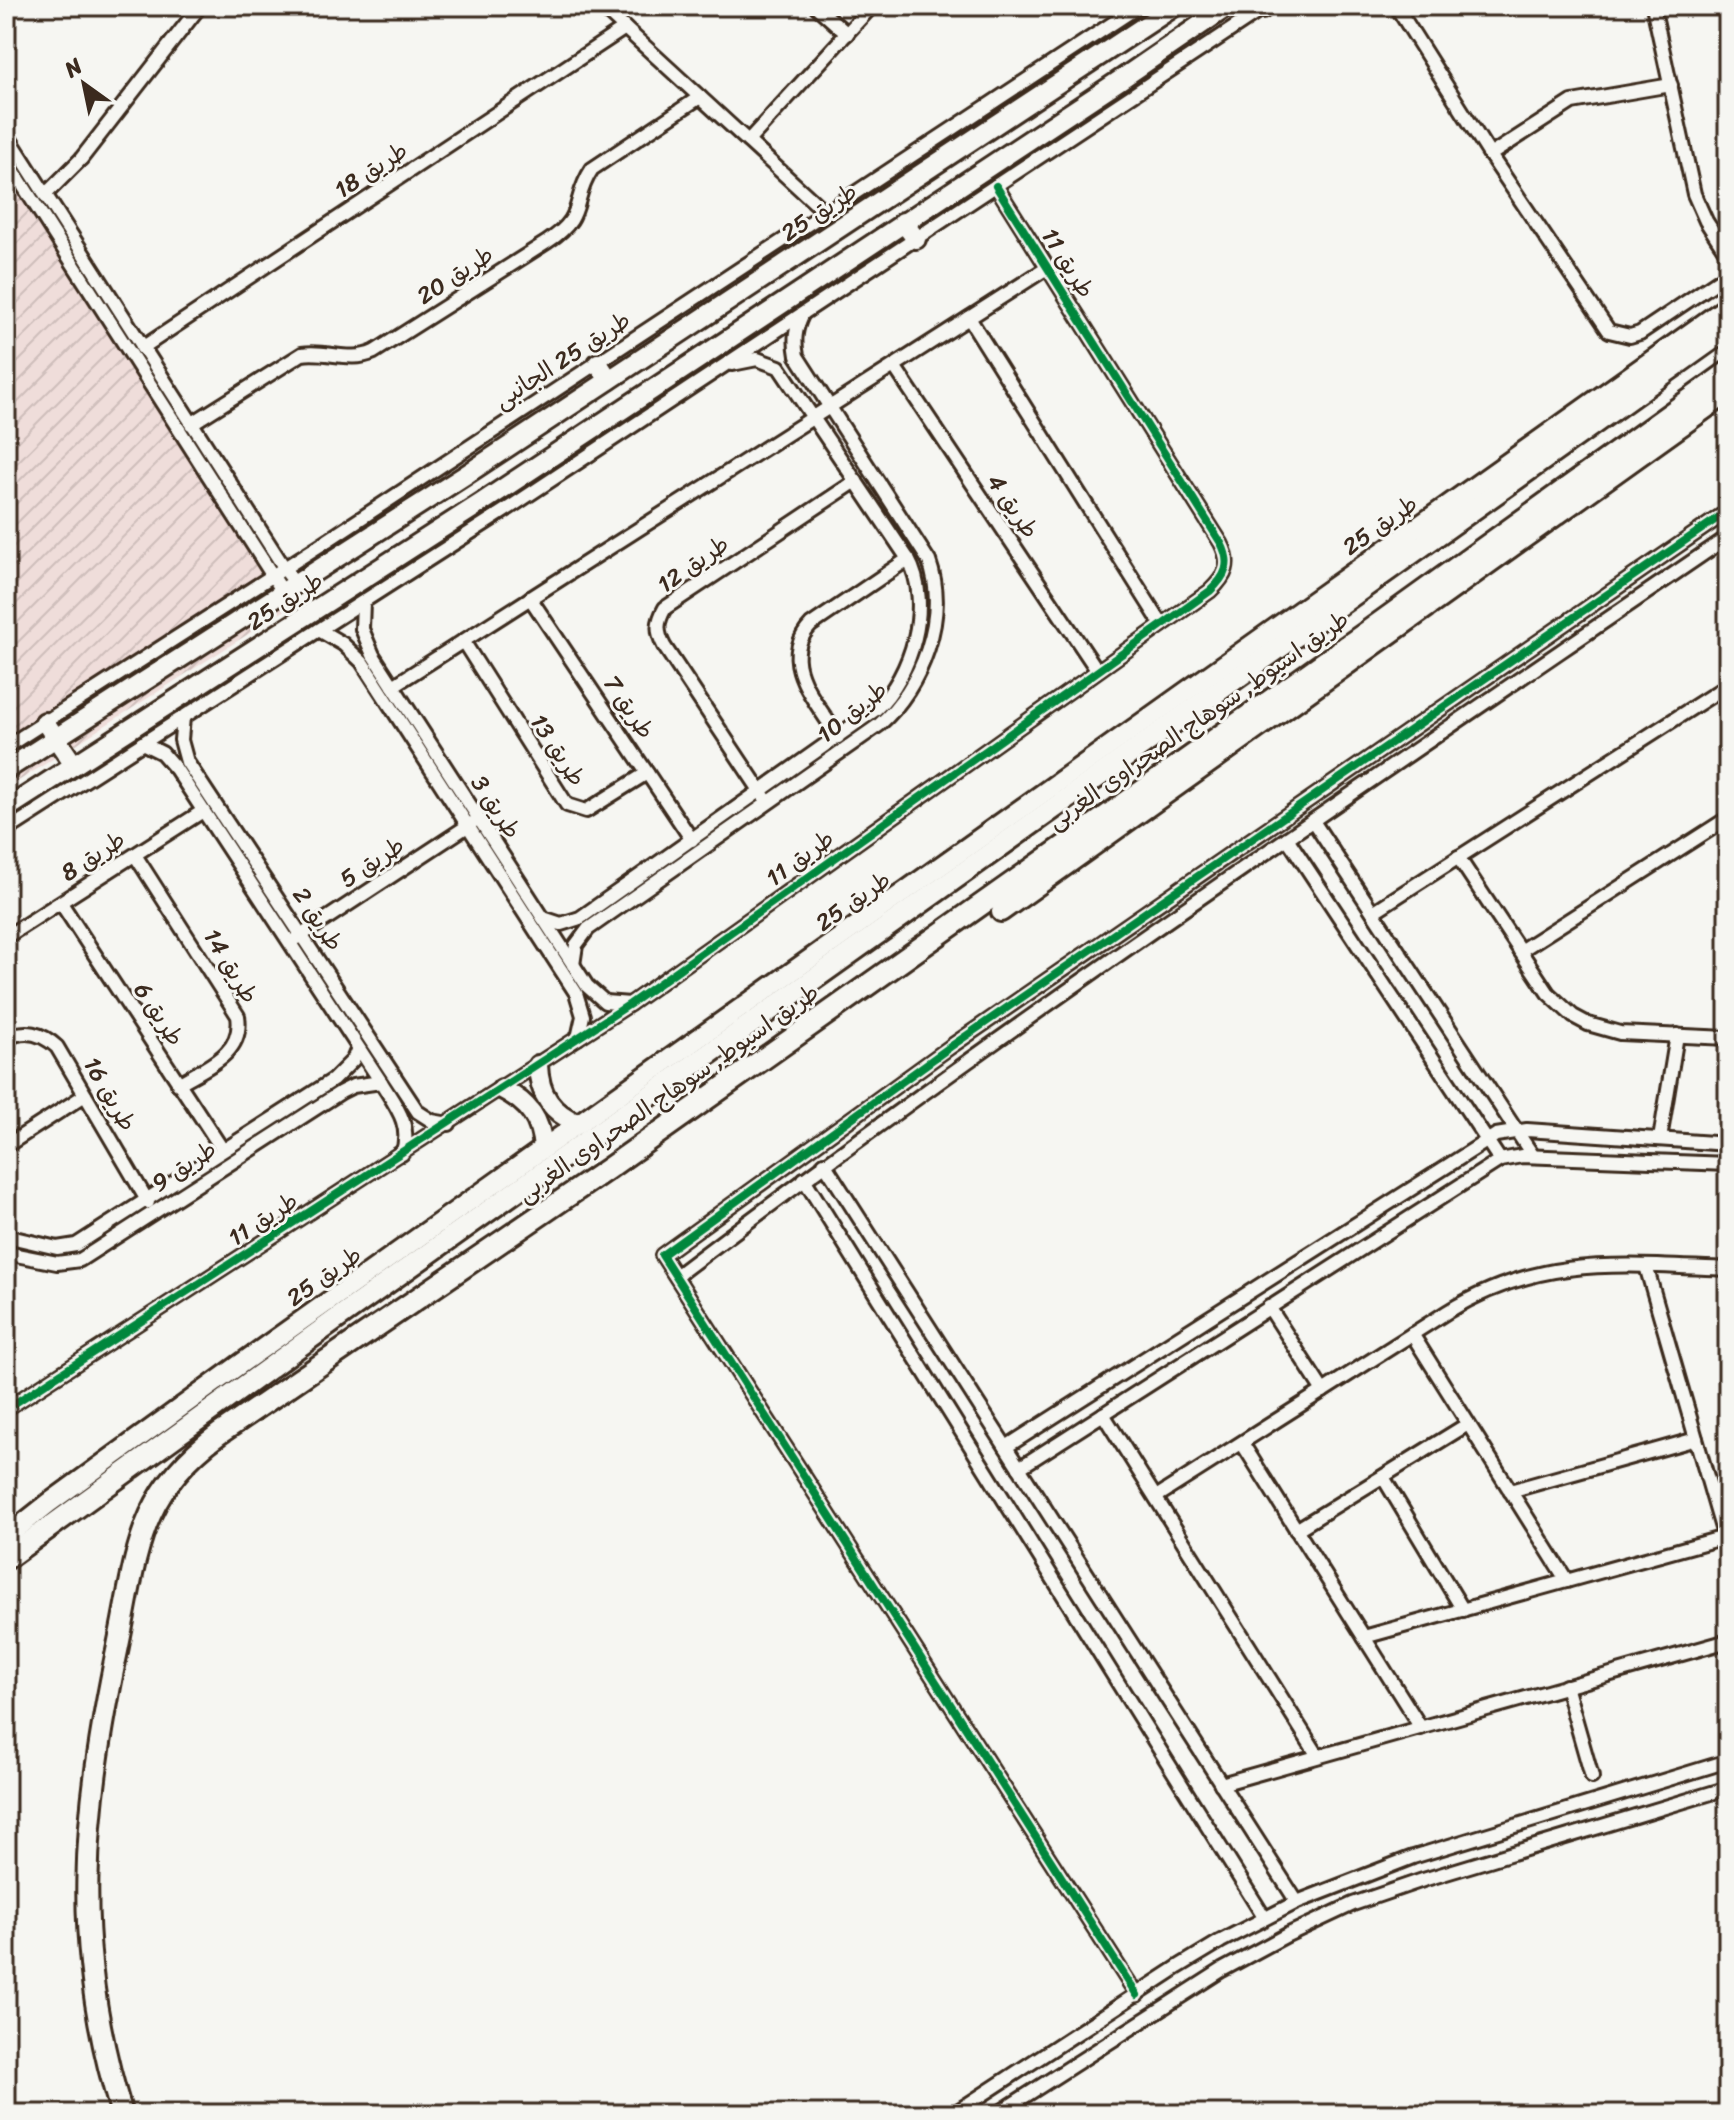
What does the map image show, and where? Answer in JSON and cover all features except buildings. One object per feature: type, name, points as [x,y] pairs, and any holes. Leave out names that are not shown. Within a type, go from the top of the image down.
[{"type":"main road","name":"طريق اسيوط, سوهاج الصحراوى الغربى","points":[[6,1559],[345,1313],[1728,328]]},
{"type":"main road","name":"طريق اسيوط, سوهاج الصحراوى الغربى","points":[[122,2114],[103,2045],[90,1965],[87,1843],[101,1728],[136,1557],[150,1513],[173,1474],[194,1452],[219,1434],[996,905],[1728,372]]},
{"type":"street","points":[[45,195],[81,159],[200,6]]},
{"type":"street","points":[[601,6],[825,212]]},
{"type":"street","points":[[816,6],[847,34]]},
{"type":"street","points":[[748,141],[872,6]]},
{"type":"street","name":"طريق 25 الجانبى","points":[[6,747],[284,580],[598,363],[911,156],[1119,12],[1139,6]]},
{"type":"street","name":"طريق 25","points":[[6,770],[284,580],[464,476],[1175,6]]},
{"type":"street","name":"طريق 25","points":[[6,809],[74,765],[232,675],[481,503],[1108,89],[1228,6]]},
{"type":"street","points":[[1396,6],[1490,155],[1609,331],[1630,336],[1640,333],[1728,274]]},
{"type":"street","points":[[1653,6],[1694,194],[1706,221],[1728,255]]},
{"type":"street","points":[[6,831],[183,717],[232,675],[319,630],[363,602],[802,315],[1263,7]]},
{"type":"street","name":"طريق 18","points":[[142,348],[625,28]]},
{"type":"street","points":[[1490,155],[1572,102],[1671,85]]},
{"type":"street","name":"طريق 20","points":[[191,424],[302,354],[312,352],[355,358],[374,352],[547,242],[568,227],[573,219],[586,178],[592,169],[700,97]]},
{"type":"street","points":[[6,133],[11,158],[284,580]]},
{"type":"street","points":[[911,156],[922,173]]},
{"type":"street","points":[[11,158],[45,195],[101,296],[142,348],[191,424],[284,580]]},
{"type":"street","name":"طريق 11","points":[[6,1409],[630,1004],[1221,581],[1227,569],[1227,555],[996,186]]},
{"type":"street","points":[[903,222],[916,239]]},
{"type":"street","name":"طريق 11","points":[[393,686],[1047,268]]},
{"type":"street","name":"طريق 25","points":[[6,1537],[227,1373],[1728,306]]},
{"type":"street","name":"طريق 10","points":[[573,965],[576,945],[588,929],[764,797],[838,737],[892,704],[916,680],[935,620],[938,599],[936,579],[929,561],[797,356],[794,342],[802,315]]},
{"type":"street","points":[[969,318],[1162,625]]},
{"type":"street","name":"طريق 10","points":[[543,918],[561,924],[580,918],[692,840],[879,725],[892,704],[905,671],[920,599],[911,565],[786,376],[769,361],[757,359],[721,366]]},
{"type":"street","points":[[598,363],[609,380]]},
{"type":"street","name":"طريق 4","points":[[894,366],[1097,670]]},
{"type":"street","points":[[996,905],[1728,393]]},
{"type":"street","points":[[464,476],[481,503]]},
{"type":"street","name":"طريق 12","points":[[764,797],[664,646],[658,634],[658,620],[665,608],[856,481]]},
{"type":"street","points":[[1137,1995],[662,1255],[975,1030],[1728,511]]},
{"type":"street","points":[[676,1276],[824,1163],[1084,977],[1728,537]]},
{"type":"street","points":[[838,737],[796,663],[796,649],[801,635],[811,625],[911,565],[929,561]]},
{"type":"street","name":"طريق 7","points":[[530,598],[692,840]]},
{"type":"street","name":"طريق 3","points":[[363,602],[362,629],[366,643],[576,993],[583,1016],[578,1038]]},
{"type":"street","name":"طريق 3","points":[[319,630],[343,644],[362,662],[595,996],[605,1002],[630,1004]]},
{"type":"street","name":"طريق 13","points":[[463,641],[567,805],[586,811],[647,773]]},
{"type":"street","points":[[1373,912],[1728,685]]},
{"type":"street","name":"طريق 2","points":[[183,717],[181,740],[187,762],[405,1122],[406,1143],[402,1154]]},
{"type":"street","points":[[45,722],[74,765]]},
{"type":"street","name":"طريق 2","points":[[142,743],[170,761],[418,1112],[432,1121],[449,1124]]},
{"type":"street","name":"طريق 8","points":[[6,937],[203,811]]},
{"type":"street","points":[[1520,951],[1728,818]]},
{"type":"street","points":[[1313,821],[1533,1156]]},
{"type":"street","name":"طريق 5","points":[[296,938],[472,823]]},
{"type":"street","points":[[1287,838],[1500,1160]]},
{"type":"street","name":"طريق 14","points":[[135,855],[238,1016],[240,1027],[233,1048],[178,1084]]},
{"type":"street","points":[[1458,857],[1554,999],[1573,1016],[1588,1024],[1620,1033],[1728,1038]]},
{"type":"street","name":"طريق 6","points":[[61,903],[222,1149]]},
{"type":"street","name":"طريق 16","points":[[6,1039],[27,1032],[38,1034],[57,1047],[154,1212]]},
{"type":"street","points":[[1660,1139],[1677,1035]]},
{"type":"street","name":"طريق 9","points":[[6,1236],[57,1248],[67,1248],[84,1240],[333,1080],[353,1060],[358,1048]]},
{"type":"street","points":[[538,1065],[544,1096],[553,1109],[579,1124]]},
{"type":"street","name":"طريق 9","points":[[12,1259],[57,1263],[80,1260],[341,1092],[367,1082],[381,1082]]},
{"type":"street","points":[[502,1089],[528,1106],[537,1119],[543,1149]]},
{"type":"street","points":[[6,1146],[85,1095]]},
{"type":"street","points":[[1006,1447],[1487,1140],[1516,1131],[1728,1144]]},
{"type":"street","points":[[1019,1468],[1500,1160],[1533,1156],[1728,1164]]},
{"type":"street","points":[[824,1163],[1297,1902]]},
{"type":"street","points":[[804,1179],[1264,1917]]},
{"type":"street","points":[[1156,1497],[1461,1303],[1514,1279],[1572,1266],[1728,1269]]},
{"type":"street","points":[[1364,1637],[1567,1581],[1726,1543],[1646,1266]]},
{"type":"street","points":[[1269,1307],[1323,1391]]},
{"type":"street","points":[[1412,1334],[1567,1581]]},
{"type":"street","points":[[1103,1414],[1318,1756]]},
{"type":"street","points":[[1296,1530],[1468,1424]]},
{"type":"street","points":[[1510,1491],[1696,1439]]},
{"type":"street","points":[[1242,1443],[1421,1728]]},
{"type":"street","points":[[1383,1477],[1463,1610]]},
{"type":"street","points":[[1221,1784],[1728,1641]]},
{"type":"street","points":[[1566,1686],[1592,1777]]},
{"type":"street","points":[[953,2114],[1221,1941],[1264,1917],[1413,1857],[1728,1761]]},
{"type":"street","points":[[997,2114],[1222,1970],[1353,1904],[1728,1788]]},
{"type":"shaded area","points":[[6,148],[298,602],[6,789]]},
{"type":"cycle path","points":[[6,1409],[630,1004],[1210,591],[1220,580],[1227,563],[1221,543],[996,186]]},
{"type":"cycle path","points":[[1137,1995],[662,1255],[950,1047],[1728,511]]}]
